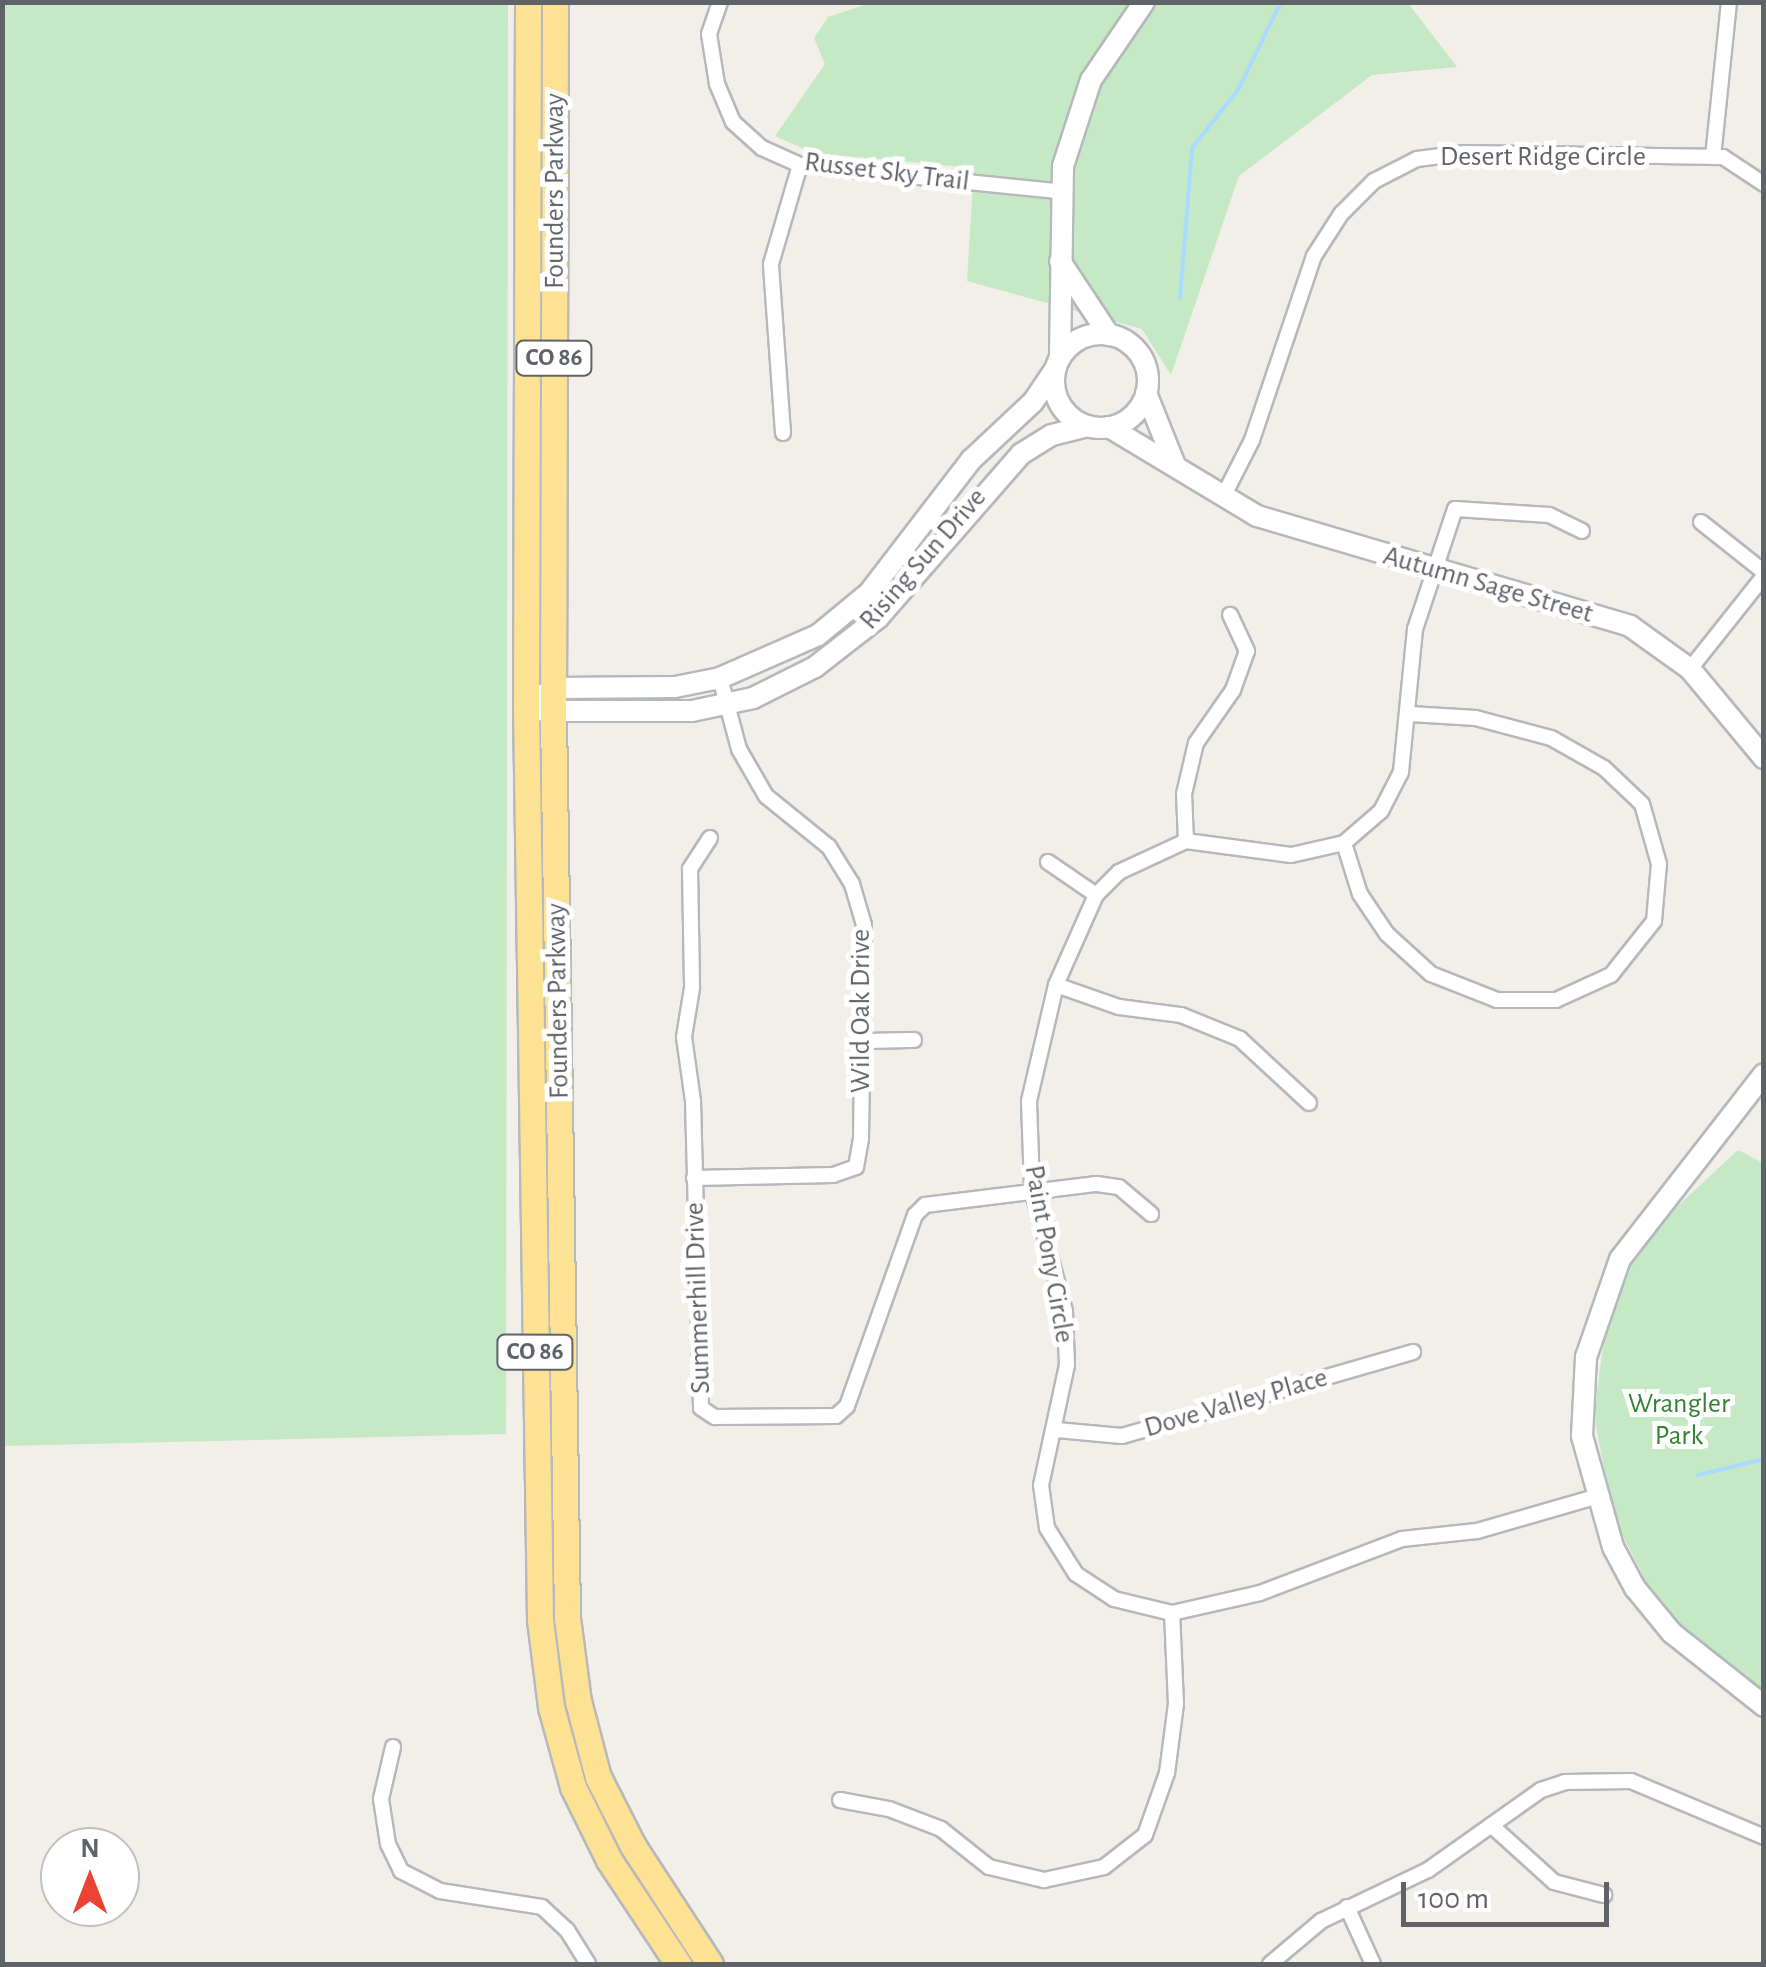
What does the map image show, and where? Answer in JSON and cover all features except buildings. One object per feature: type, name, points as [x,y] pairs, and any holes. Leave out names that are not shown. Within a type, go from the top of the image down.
[{"type":"highway","name":"Founders Parkway","points":[[528,2],[526,707],[542,1646],[556,1726],[583,1811],[678,1964]]},
{"type":"highway","name":"Founders Parkway","points":[[555,2],[553,701],[572,1672],[591,1755],[620,1824],[710,1964]]},
{"type":"street","name":"Russet Sky Trail","points":[[720,2],[709,34],[733,122],[762,148],[800,165],[1058,192]]},
{"type":"street","points":[[1144,2],[1090,80],[1058,192],[1058,363],[1060,404],[1098,427],[1133,415],[1146,392]]},
{"type":"street","points":[[1713,157],[1728,2]]},
{"type":"street","name":"Desert Ridge Circle","points":[[1223,497],[1252,440],[1314,256],[1340,214],[1374,182],[1418,159],[1465,153],[1713,157],[1764,184]]},
{"type":"street","points":[[783,432],[772,264],[800,165]]},
{"type":"street","points":[[1058,260],[1109,335],[1136,349],[1144,362],[1146,392],[1176,466]]},
{"type":"street","points":[[1058,363],[1081,338],[1109,335]]},
{"type":"street","name":"Rising Sun Drive","points":[[526,707],[720,678],[818,634],[869,594],[971,460],[1033,402],[1058,363]]},
{"type":"street","name":"Rising Sun Drive","points":[[553,701],[692,711],[725,704],[815,667],[878,618],[1022,454],[1052,434],[1098,427]]},
{"type":"street","name":"Autumn Sage Street","points":[[1098,427],[1176,466],[1257,516],[1630,626],[1690,669],[1764,758]]},
{"type":"street","points":[[1230,615],[1247,650],[1234,690],[1196,743],[1184,794],[1186,841],[1290,855],[1344,843],[1381,811],[1394,785],[1410,714],[1415,629],[1450,516],[1465,506],[1549,515],[1582,531]]},
{"type":"street","points":[[1690,669],[1764,574],[1701,522]]},
{"type":"street","name":"Wild Oak Drive","points":[[694,1178],[833,1175],[856,1167],[864,926],[852,884],[828,847],[766,796],[739,749],[720,678]]},
{"type":"street","points":[[1344,843],[1360,894],[1387,934],[1431,974],[1497,1000],[1556,1000],[1611,974],[1654,921],[1659,864],[1642,804],[1604,768],[1551,738],[1476,718],[1410,714]]},
{"type":"street","name":"Summerhill Drive","points":[[710,838],[690,870],[692,988],[684,1037],[694,1178],[696,1388],[701,1408],[715,1417],[836,1416],[859,1378],[915,1215],[925,1205],[1032,1189]]},
{"type":"street","name":"Paint Pony Circle","points":[[1186,841],[1149,853],[1096,895],[1056,985],[1028,1101],[1032,1189],[1064,1311],[1067,1366],[1057,1430],[1040,1485],[1048,1528],[1062,1558],[1114,1599],[1172,1614],[1260,1593],[1402,1539],[1477,1531],[1596,1497]]},
{"type":"street","points":[[1048,862],[1096,895]]},
{"type":"street","points":[[1056,985],[1119,1007],[1181,1015],[1240,1039],[1309,1102]]},
{"type":"street","points":[[862,1041],[914,1040]]},
{"type":"street","points":[[1764,1074],[1746,1104],[1644,1221],[1602,1298],[1583,1376],[1582,1436],[1596,1497],[1635,1588],[1672,1633],[1764,1706]]},
{"type":"street","points":[[1032,1189],[1119,1187],[1151,1214]]},
{"type":"street","name":"Dove Valley Place","points":[[1057,1430],[1122,1436],[1413,1352]]},
{"type":"street","points":[[840,1800],[888,1808],[940,1829],[988,1867],[1044,1880],[1104,1867],[1146,1836],[1167,1773],[1176,1704],[1172,1614]]},
{"type":"street","points":[[392,1747],[382,1799],[388,1844],[401,1872],[440,1891],[542,1908],[568,1930],[588,1964]]},
{"type":"street","points":[[1270,1964],[1347,1907],[1428,1870],[1540,1790],[1612,1778],[1668,1793],[1764,1837]]},
{"type":"street","points":[[1491,1825],[1554,1882],[1604,1895]]},
{"type":"street","points":[[1347,1907],[1373,1964]]},
{"type":"green space","points":[[3,2],[508,3],[506,1434],[3,1446]]},
{"type":"green space","points":[[870,3],[1408,3],[1457,67],[1372,75],[1239,176],[1171,375],[1142,329],[967,281],[974,168],[813,153],[775,136],[825,64],[814,38],[828,17]]},
{"type":"green space","name":"Wrangler Park","points":[[1738,1150],[1763,1163],[1763,1691],[1677,1621],[1647,1583],[1613,1517],[1594,1415],[1606,1325],[1631,1266],[1652,1230]]},
{"type":"waterway","points":[[1180,298],[1192,148],[1238,90],[1281,2]]},
{"type":"waterway","points":[[1698,1475],[1764,1459]]}]
